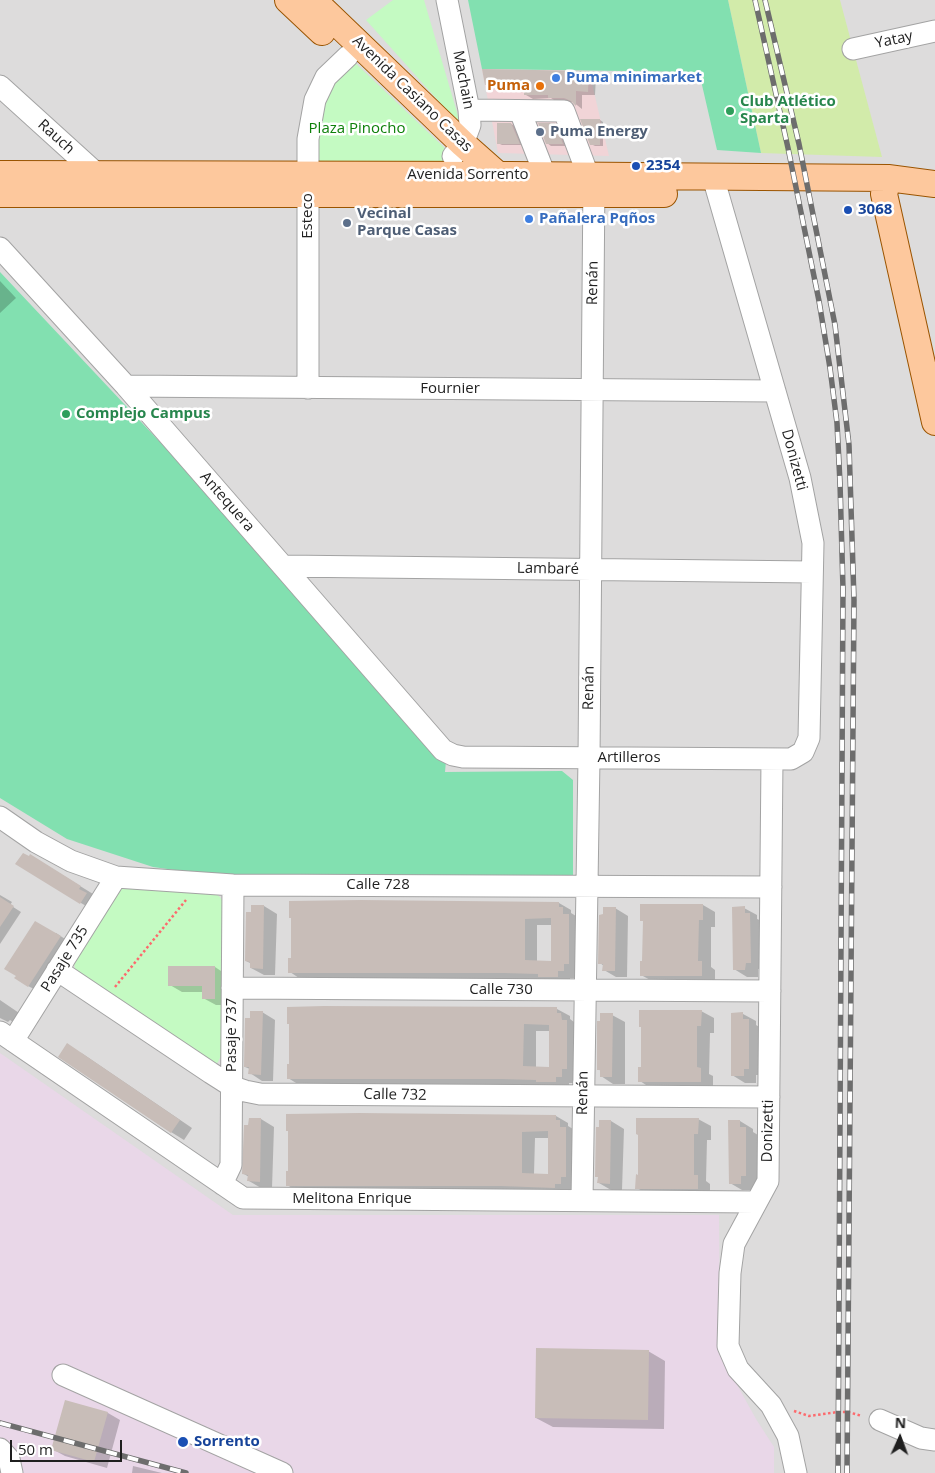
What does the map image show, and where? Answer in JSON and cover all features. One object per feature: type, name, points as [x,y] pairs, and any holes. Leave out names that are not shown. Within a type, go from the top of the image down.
[{"type":"main road","name":"Avenida Casiano Casas","points":[[288,0],[348,56],[458,150]]},
{"type":"main road","name":"Avenida Casiano Casas","points":[[313,0],[458,150],[485,185]]},
{"type":"main road","name":"Avenida Sorrento","points":[[0,174],[98,184],[485,185],[592,182],[886,186],[935,184]]},
{"type":"main road","name":"Avenida Sorrento","points":[[485,185],[545,175],[592,182]]},
{"type":"main road","name":"Avenida Sorrento","points":[[0,194],[98,184]]},
{"type":"main road","name":"Avenida Sorrento","points":[[886,186],[935,191]]},
{"type":"main road","points":[[886,186],[935,422]]},
{"type":"street","name":"Machain","points":[[447,0],[469,110],[470,125],[458,150]]},
{"type":"street","name":"Yatay","points":[[853,49],[935,31]]},
{"type":"street","name":"Esteco","points":[[308,388],[308,138],[315,100],[326,77],[348,56]]},
{"type":"street","name":"Rauch","points":[[0,86],[98,184]]},
{"type":"street","points":[[469,110],[564,111],[592,182]]},
{"type":"street","points":[[520,111],[545,175]]},
{"type":"street","name":"Renán","points":[[582,1200],[589,758],[592,182]]},
{"type":"street","name":"Donizetti","points":[[715,185],[800,478],[813,543],[809,738],[803,752]]},
{"type":"street","name":"Antequera","points":[[0,248],[126,386],[443,750],[453,755]]},
{"type":"street","name":"Fournier","points":[[126,386],[775,391]]},
{"type":"street","name":"Lambaré","points":[[284,566],[812,572]]},
{"type":"street","name":"Artilleros","points":[[453,755],[463,757],[791,759],[803,752]]},
{"type":"street","name":"Donizetti","points":[[772,759],[768,1181],[734,1244],[730,1272],[728,1346],[738,1369],[771,1404],[788,1436],[796,1473]]},
{"type":"street","name":"Calle 728","points":[[4,828],[36,842],[71,861],[116,877],[233,885],[771,886]]},
{"type":"street","name":"Pasaje 735","points":[[6,1036],[58,970],[116,877]]},
{"type":"street","name":"Pasaje 737","points":[[222,1184],[231,1165],[233,885]]},
{"type":"street","name":"Calle 732","points":[[58,970],[232,1086],[260,1094],[769,1097]]},
{"type":"street","name":"Calle 730","points":[[232,988],[770,991]]},
{"type":"street","name":"Melitona Enrique","points":[[6,1036],[243,1198],[756,1202]]},
{"type":"street","points":[[63,1375],[282,1473]]},
{"type":"street","points":[[880,1420],[922,1438],[935,1440]]},
{"type":"street","points":[[0,1449],[9,1459],[12,1473]]},
{"type":"path","points":[[104,1001],[199,883]]},
{"type":"path","points":[[771,1404],[809,1416],[848,1412],[880,1420]]},
{"type":"shaded area","points":[[0,0],[935,0],[935,1473],[0,1473]]},
{"type":"shaded area","name":"Puma","points":[[482,69],[589,71],[609,156],[498,153]]},
{"type":"shaded area","points":[[0,1053],[233,1215],[719,1215],[720,1354],[756,1419],[774,1447],[774,1473],[21,1473],[0,1439]]},
{"type":"green space","points":[[393,0],[424,0],[461,126],[366,20]]},
{"type":"green space","name":"Club Atlético Sparta","points":[[468,0],[728,0],[761,153],[717,150],[699,72],[482,69]]},
{"type":"green space","points":[[728,0],[840,0],[882,157],[761,153]]},
{"type":"green space","name":"Plaza Pinocho","points":[[348,56],[473,175],[308,175],[308,139]]},
{"type":"green space","points":[[0,272],[269,558],[446,761],[445,772],[562,771],[573,780],[573,880],[226,877],[153,867],[67,839],[0,798]]},
{"type":"green space","points":[[125,883],[212,891],[220,897],[227,909],[222,1054],[214,1065],[76,975],[74,963],[76,952]]},
{"type":"building","points":[[482,69],[589,71],[588,92],[576,91],[576,106],[564,98],[548,98],[548,95],[524,95],[524,85],[485,85]]},
{"type":"building","points":[[580,119],[600,119],[600,145],[590,145]]},
{"type":"building","points":[[497,123],[511,123],[520,144],[497,144]]},
{"type":"building","points":[[538,123],[555,123],[563,144],[546,144]]},
{"type":"building","points":[[23,853],[29,856],[30,854],[81,886],[79,889],[87,893],[80,904],[15,864]]},
{"type":"building","points":[[0,897],[14,906],[0,927]]},
{"type":"building","points":[[289,901],[559,902],[559,907],[563,907],[563,914],[569,914],[569,964],[564,964],[564,971],[558,971],[558,977],[538,977],[538,974],[504,973],[288,973],[288,958],[291,958]],"holes":[[[551,918],[551,961],[525,960],[525,919]]]},
{"type":"building","points":[[640,904],[703,904],[703,920],[699,920],[698,961],[702,961],[702,976],[640,976],[643,921],[640,921]]},
{"type":"building","points":[[251,905],[264,905],[263,969],[250,968],[250,962],[245,961],[246,912],[251,912]]},
{"type":"building","points":[[745,906],[745,913],[750,913],[751,963],[746,963],[745,970],[733,970],[732,907]]},
{"type":"building","points":[[603,907],[616,907],[615,971],[602,971],[603,964],[598,964],[599,915],[603,914]]},
{"type":"building","points":[[35,921],[61,936],[28,987],[14,978],[16,976],[4,969]]},
{"type":"building","points":[[168,966],[215,966],[215,999],[202,999],[202,986],[168,986]]},
{"type":"building","points":[[287,1007],[557,1007],[557,1013],[561,1013],[562,1020],[567,1020],[567,1069],[562,1069],[562,1077],[556,1077],[556,1082],[502,1079],[287,1079],[289,1024],[287,1024]],"holes":[[[524,1024],[549,1025],[549,1067],[523,1066]]]},
{"type":"building","points":[[639,1010],[702,1010],[701,1026],[697,1026],[697,1067],[701,1068],[701,1082],[638,1082],[638,1067],[641,1067]]},
{"type":"building","points":[[250,1011],[263,1011],[261,1075],[248,1074],[249,1067],[244,1067],[245,1018],[250,1018]]},
{"type":"building","points":[[743,1012],[743,1019],[749,1019],[749,1069],[744,1069],[744,1076],[731,1076],[731,1013]]},
{"type":"building","points":[[600,1013],[613,1013],[612,1077],[600,1077],[600,1070],[597,1070],[597,1021],[600,1021]]},
{"type":"building","points":[[67,1043],[180,1120],[171,1133],[58,1057]]},
{"type":"building","points":[[286,1114],[556,1115],[556,1120],[560,1120],[560,1127],[566,1127],[566,1177],[561,1177],[561,1184],[555,1184],[555,1188],[501,1186],[286,1186],[288,1131],[286,1131]],"holes":[[[548,1131],[548,1174],[522,1173],[522,1132]]]},
{"type":"building","points":[[249,1118],[261,1118],[260,1182],[247,1181],[248,1175],[242,1174],[244,1125],[248,1125]]},
{"type":"building","points":[[636,1118],[699,1118],[698,1134],[694,1134],[694,1175],[698,1175],[698,1189],[635,1189],[636,1174],[638,1175]]},
{"type":"building","points":[[599,1120],[611,1120],[610,1184],[597,1183],[598,1177],[595,1177],[596,1127],[599,1127]]},
{"type":"building","points":[[728,1120],[740,1120],[740,1127],[746,1127],[746,1176],[741,1176],[741,1184],[729,1184]]},
{"type":"building","points":[[536,1348],[649,1350],[648,1420],[535,1418]]},
{"type":"building","points":[[65,1400],[108,1412],[94,1462],[51,1450]]},
{"type":"railway","points":[[755,0],[819,301],[837,423],[843,589],[838,1473]]},
{"type":"railway","points":[[765,0],[799,144],[835,325],[849,445],[854,600],[847,1473]]},
{"type":"railway","points":[[0,1423],[186,1473]]},
{"type":"place","name":"Puma minimarket","points":[[556,78]]},
{"type":"place","name":"Puma","points":[[540,86]]},
{"type":"place","name":"Club Atlético Sparta","points":[[730,111]]},
{"type":"place","name":"Puma Energy","points":[[540,132]]},
{"type":"place","name":"2354","points":[[636,166]]},
{"type":"place","name":"3068","points":[[848,210]]},
{"type":"place","name":"Pañalera Pqños","points":[[529,219]]},
{"type":"place","name":"Vecinal Parque Casas","points":[[347,223]]},
{"type":"place","name":"Complejo Campus","points":[[66,414]]},
{"type":"place","name":"Sorrento","points":[[183,1442]]}]
